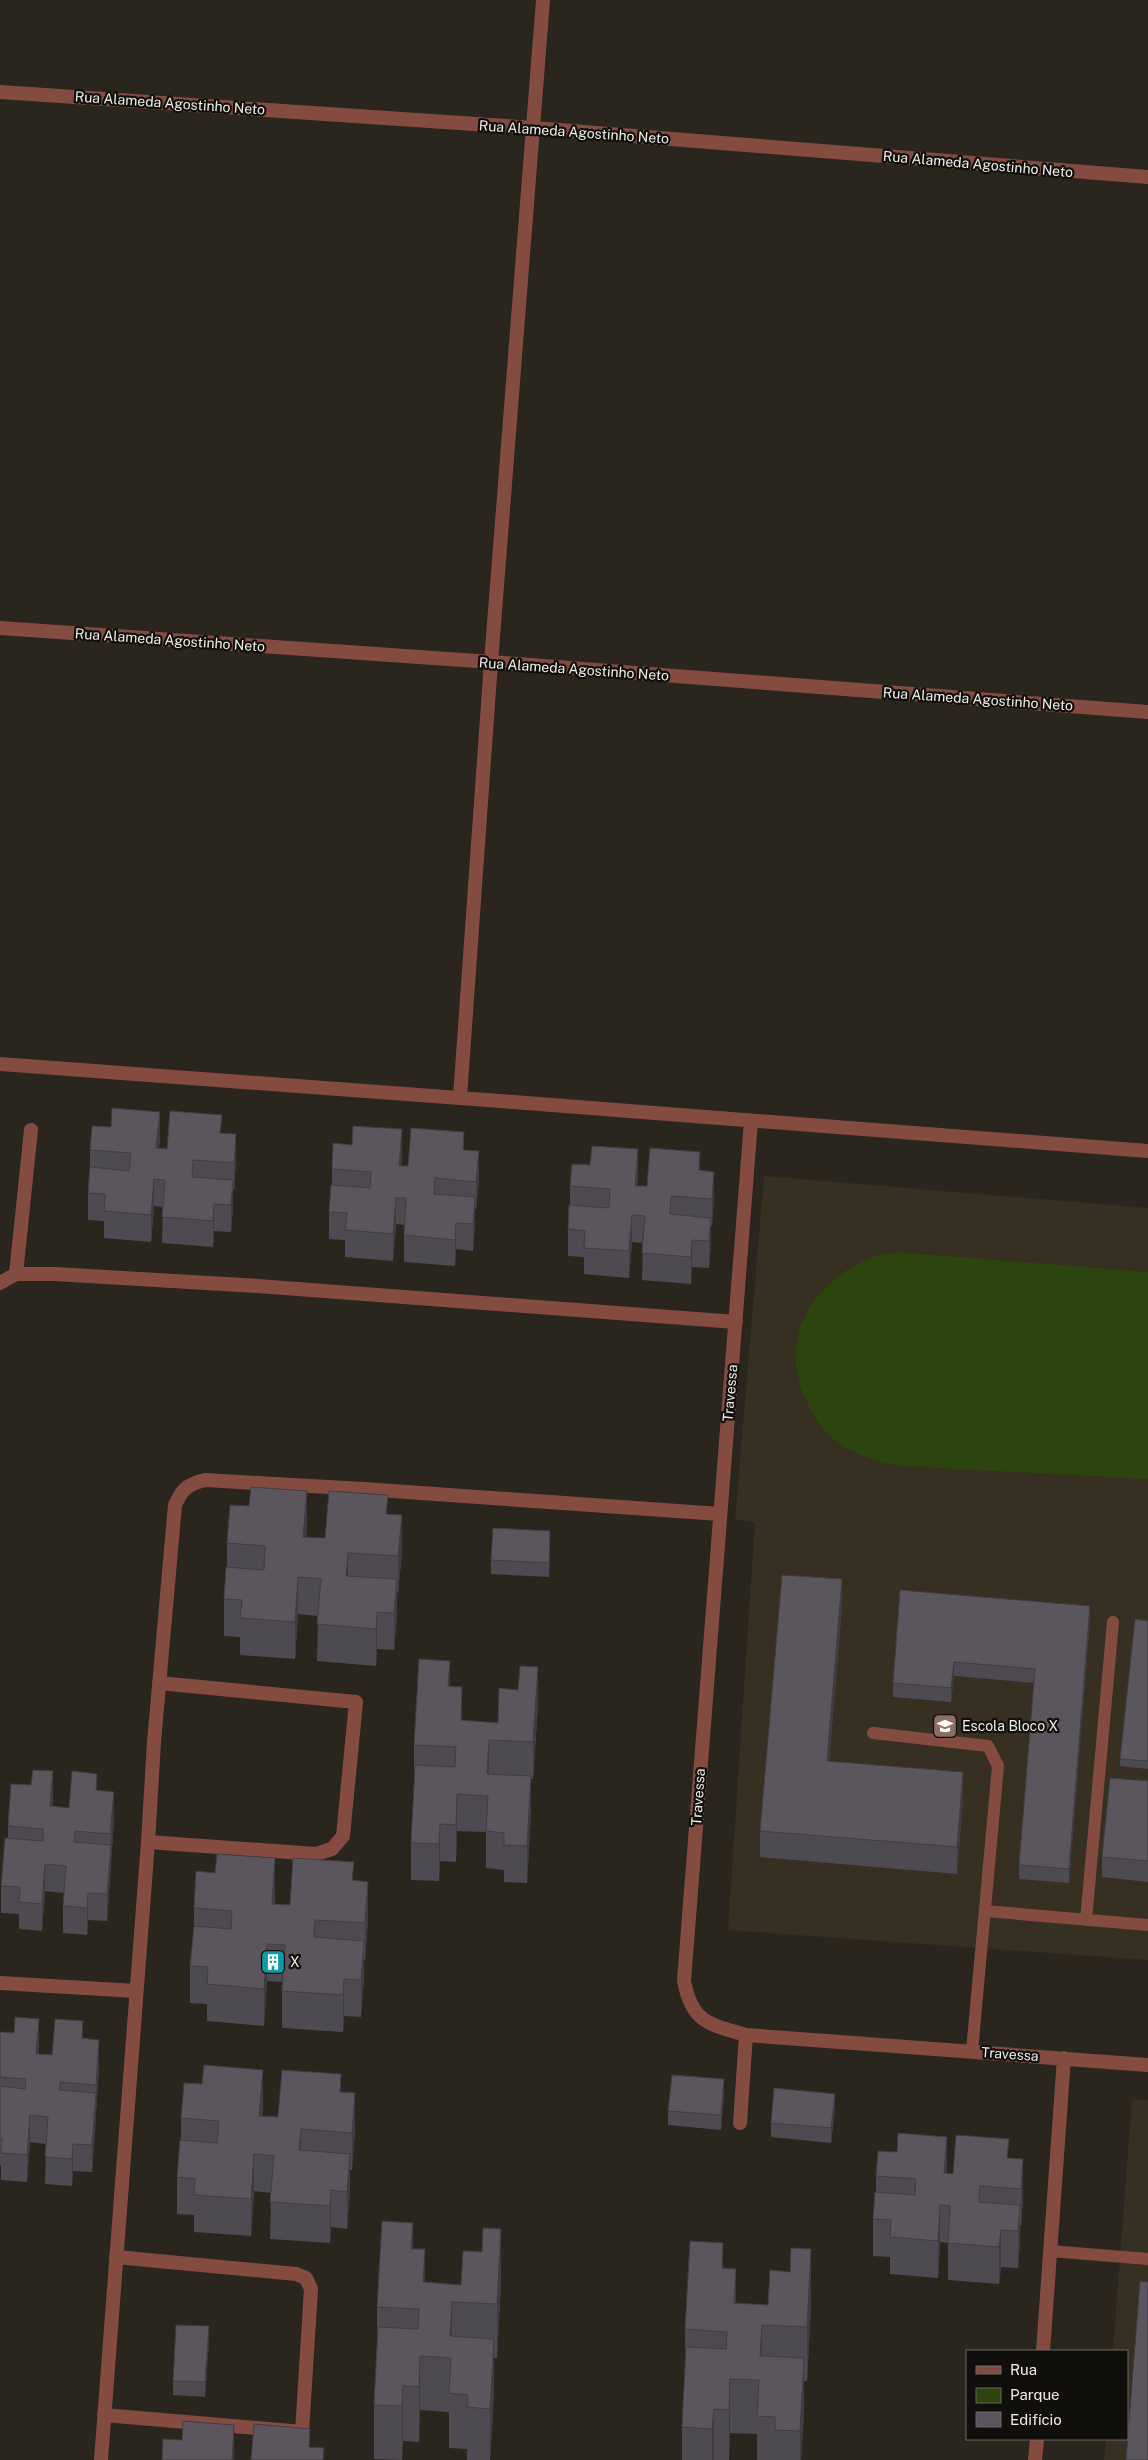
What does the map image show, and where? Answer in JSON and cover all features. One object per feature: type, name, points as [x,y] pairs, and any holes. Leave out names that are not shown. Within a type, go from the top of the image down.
[{"type":"street","points":[[460,1096],[491,662],[543,0]]},
{"type":"street","name":"Rua Alameda Agostinho Neto","points":[[0,92],[534,128],[1148,177]]},
{"type":"street","name":"Rua Alameda Agostinho Neto","points":[[0,628],[491,662],[1148,712]]},
{"type":"street","points":[[0,1064],[460,1096],[751,1121],[1148,1151]]},
{"type":"street","name":"Travessa","points":[[751,1121],[684,1981],[688,2001],[698,2017],[719,2027],[746,2035],[1148,2065]]},
{"type":"street","points":[[16,1274],[31,1130]]},
{"type":"street","points":[[0,1283],[16,1274],[258,1286],[736,1322]]},
{"type":"street","points":[[100,2460],[159,1683],[175,1505],[180,1492],[189,1484],[205,1480],[354,1488],[720,1514]]},
{"type":"street","points":[[148,1842],[316,1854],[332,1849],[343,1836],[356,1702],[159,1683]]},
{"type":"street","points":[[0,1983],[136,1991]]},
{"type":"street","points":[[740,2123],[746,2035]]},
{"type":"street","points":[[1043,2350],[1064,2058]]},
{"type":"street","points":[[104,2415],[302,2432],[311,2289],[306,2278],[296,2274],[116,2257]]},
{"type":"street","points":[[1035,2460],[1037,2440]]},
{"type":"lane","points":[[1086,1920],[1113,1622]]},
{"type":"lane","points":[[873,1733],[988,1746],[998,1766],[972,2051]]},
{"type":"lane","points":[[985,1911],[1148,1925]]},
{"type":"lane","points":[[1050,2251],[1148,2259]]},
{"type":"shaded area","name":"Escola Bloco X","points":[[764,1176],[1148,1208],[1148,1960],[728,1930],[755,1522],[735,1519]]},
{"type":"shaded area","points":[[1132,2099],[1148,2100],[1148,2460],[1104,2460],[1106,2440],[1128,2440],[1128,2350],[1113,2350]]},
{"type":"green space","points":[[896,1252],[1148,1272],[1148,1479],[899,1466],[871,1459],[854,1452],[830,1436],[810,1408],[798,1376],[796,1354],[798,1334],[806,1314],[817,1297],[832,1282],[849,1268],[870,1258]]},
{"type":"building","points":[[112,1108],[160,1112],[156,1148],[167,1149],[170,1111],[222,1115],[220,1133],[236,1134],[234,1163],[193,1160],[192,1177],[233,1180],[231,1205],[214,1204],[213,1221],[162,1217],[165,1180],[154,1179],[151,1215],[104,1211],[105,1194],[88,1193],[90,1167],[129,1171],[131,1153],[90,1150],[92,1126],[111,1127]]},
{"type":"building","points":[[353,1126],[402,1129],[399,1166],[408,1166],[411,1128],[464,1132],[463,1150],[479,1151],[476,1182],[435,1178],[434,1194],[475,1197],[473,1224],[456,1223],[455,1240],[404,1235],[406,1198],[396,1198],[393,1234],[345,1230],[347,1213],[329,1212],[331,1185],[370,1188],[371,1172],[332,1169],[333,1143],[352,1145]]},
{"type":"building","points":[[592,1146],[638,1149],[635,1186],[647,1186],[650,1148],[700,1152],[699,1170],[714,1172],[712,1199],[671,1196],[670,1214],[711,1218],[709,1241],[692,1240],[691,1257],[642,1253],[645,1216],[632,1215],[629,1251],[584,1248],[585,1231],[568,1229],[569,1205],[609,1208],[610,1189],[570,1186],[572,1164],[590,1165]]},
{"type":"building","points":[[251,1487],[307,1491],[303,1537],[325,1538],[329,1491],[388,1495],[386,1514],[402,1515],[398,1556],[348,1553],[346,1576],[397,1579],[394,1613],[377,1612],[376,1629],[317,1624],[321,1579],[298,1577],[295,1622],[240,1618],[242,1600],[224,1599],[226,1567],[264,1570],[265,1546],[227,1543],[230,1505],[249,1506]]},
{"type":"building","points":[[493,1528],[550,1531],[549,1563],[491,1560]]},
{"type":"building","points":[[782,1575],[842,1579],[827,1761],[963,1772],[957,1847],[760,1831]]},
{"type":"building","points":[[900,1590],[1090,1606],[1069,1869],[1019,1865],[1035,1669],[954,1662],[951,1688],[893,1683]]},
{"type":"building","points":[[1135,1619],[1148,1621],[1148,1761],[1120,1759]]},
{"type":"building","points":[[419,1659],[450,1661],[448,1686],[462,1687],[461,1720],[498,1723],[499,1688],[518,1690],[520,1666],[538,1667],[533,1742],[489,1740],[487,1774],[531,1776],[527,1846],[504,1845],[504,1833],[486,1831],[488,1796],[457,1794],[456,1825],[440,1824],[439,1844],[411,1843],[415,1765],[455,1767],[456,1747],[414,1745]]},
{"type":"building","points":[[33,1770],[53,1771],[50,1806],[69,1808],[72,1771],[97,1774],[96,1790],[114,1792],[110,1834],[75,1831],[74,1842],[111,1845],[107,1894],[88,1893],[87,1908],[63,1906],[66,1866],[45,1864],[42,1904],[19,1902],[20,1887],[1,1886],[5,1838],[43,1841],[43,1829],[8,1826],[11,1784],[31,1785]]},
{"type":"building","points":[[1110,1778],[1148,1781],[1148,1861],[1102,1857]]},
{"type":"building","points":[[217,1854],[275,1858],[272,1904],[290,1905],[293,1858],[354,1862],[352,1880],[368,1882],[365,1923],[315,1920],[314,1937],[364,1941],[361,1980],[344,1979],[343,1995],[282,1991],[285,1945],[267,1944],[264,1989],[207,1984],[208,1967],[190,1966],[194,1926],[231,1929],[232,1911],[194,1908],[196,1871],[215,1873]]},
{"type":"building","points":[[15,2017],[39,2019],[36,2054],[52,2055],[55,2019],[83,2021],[82,2038],[99,2040],[96,2085],[60,2082],[60,2090],[96,2093],[92,2145],[73,2144],[72,2159],[45,2157],[48,2117],[30,2115],[27,2155],[1,2153],[0,2086],[25,2089],[26,2079],[0,2077],[0,2032],[14,2033]]},
{"type":"building","points":[[204,2065],[263,2070],[259,2116],[278,2117],[282,2070],[341,2074],[340,2092],[355,2093],[352,2133],[301,2129],[299,2150],[350,2154],[347,2192],[331,2190],[330,2206],[270,2202],[274,2156],[254,2154],[251,2199],[194,2195],[195,2179],[177,2177],[180,2140],[217,2143],[219,2121],[181,2118],[184,2083],[202,2084]]},
{"type":"building","points":[[672,2075],[724,2079],[721,2115],[668,2111]]},
{"type":"building","points":[[774,2088],[835,2094],[831,2128],[771,2123]]},
{"type":"building","points":[[898,2133],[947,2137],[944,2173],[953,2174],[956,2135],[1009,2139],[1007,2158],[1023,2159],[1021,2189],[980,2186],[979,2202],[1020,2205],[1018,2231],[1001,2230],[999,2247],[948,2243],[950,2206],[940,2205],[938,2241],[890,2237],[891,2220],[873,2219],[875,2192],[915,2195],[916,2179],[876,2176],[878,2151],[897,2152]]},
{"type":"building","points":[[382,2221],[413,2223],[411,2249],[425,2249],[423,2282],[461,2285],[463,2251],[482,2252],[483,2228],[501,2229],[497,2304],[452,2302],[450,2336],[494,2339],[490,2409],[467,2407],[468,2395],[449,2393],[451,2358],[420,2356],[419,2387],[403,2386],[402,2406],[374,2405],[378,2327],[418,2329],[419,2309],[377,2307]]},
{"type":"building","points":[[690,2241],[723,2243],[722,2268],[736,2269],[734,2303],[768,2305],[770,2270],[790,2272],[791,2248],[811,2249],[807,2327],[762,2325],[760,2356],[804,2358],[800,2431],[775,2430],[775,2417],[757,2416],[759,2380],[730,2379],[729,2410],[714,2409],[712,2429],[682,2427],[686,2347],[726,2349],[727,2332],[685,2329]]},
{"type":"building","points":[[1140,2281],[1148,2282],[1148,2460],[1126,2460]]},
{"type":"building","points":[[176,2325],[209,2326],[205,2382],[173,2381]]},
{"type":"building","points":[[183,2421],[234,2425],[232,2460],[162,2460],[163,2439],[182,2440]]},
{"type":"building","points":[[254,2424],[310,2429],[309,2447],[324,2448],[323,2460],[251,2460]]},
{"type":"place","name":"Escola Bloco X","points":[[945,1726]]},
{"type":"place","name":"X","points":[[273,1962]]}]
